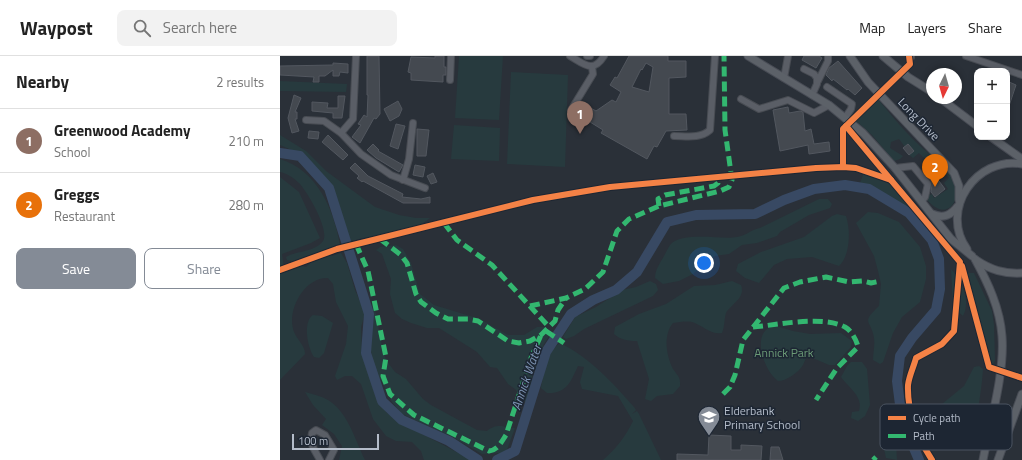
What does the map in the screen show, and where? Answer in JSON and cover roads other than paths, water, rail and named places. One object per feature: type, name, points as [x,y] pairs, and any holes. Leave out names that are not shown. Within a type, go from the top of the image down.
[{"type":"main road","points":[[748,56],[829,105],[863,133],[895,168],[951,239],[973,257],[989,268],[1005,273],[1022,273]]},
{"type":"main road","name":"Long Drive","points":[[850,56],[862,75],[954,173],[959,186],[957,219],[959,233],[964,245],[973,257]]},
{"type":"main road","name":"Long Drive","points":[[883,56],[908,77],[926,88]]},
{"type":"main road","points":[[948,104],[974,124]]},
{"type":"main road","points":[[995,140],[1022,159]]},
{"type":"main road","points":[[932,214],[942,216],[948,215],[959,204],[967,186],[980,173],[996,165],[1014,162],[1022,164]]},
{"type":"main road","points":[[973,257],[989,284],[1002,336],[1001,366],[994,404]]},
{"type":"main road","points":[[1012,422],[1022,394]]},
{"type":"main road","points":[[983,460],[985,450]]},
{"type":"main road","points":[[998,460],[1002,450]]},
{"type":"street","points":[[341,133],[353,119],[356,56]]},
{"type":"street","points":[[450,80],[451,56]]},
{"type":"street","points":[[570,56],[586,66],[592,67],[599,64],[603,56]]},
{"type":"street","points":[[674,136],[694,136],[705,134],[710,130],[715,56]]},
{"type":"street","points":[[784,78],[788,56]]},
{"type":"street","points":[[812,95],[828,61],[828,56]]},
{"type":"street","points":[[966,56],[1022,75]]},
{"type":"street","points":[[571,110],[593,74],[592,67]]},
{"type":"street","points":[[804,69],[816,76],[818,81]]},
{"type":"street","points":[[827,87],[852,104],[851,109],[844,118]]},
{"type":"street","points":[[741,99],[759,108],[788,100],[793,101],[814,113],[829,105]]},
{"type":"street","points":[[306,120],[324,121],[341,133],[361,154],[391,175],[425,188]]},
{"type":"street","points":[[403,180],[409,159],[413,123]]},
{"type":"street","points":[[895,168],[912,166],[928,184],[922,201]]},
{"type":"street","points":[[320,460],[312,447],[312,433],[316,430],[324,435],[334,450],[329,460]]},
{"type":"waterway","name":"Annick Water","points":[[280,153],[300,156],[329,188],[369,314],[366,353],[382,401],[402,420],[449,441],[478,460]]},
{"type":"waterway","name":"Annick Water","points":[[497,460],[515,451],[546,352],[571,314],[593,300],[616,290],[637,272],[667,222],[696,215],[755,214],[784,200],[814,189],[845,185],[869,189],[909,213],[932,240],[939,259],[940,289],[936,310],[912,338],[900,356],[897,381],[900,404]]},
{"type":"waterway","name":"Annick Water","points":[[915,450],[919,460]]},
{"type":"place","name":"Greenwood Academy","points":[[580,134]]},
{"type":"place","name":"Greggs","points":[[935,187]]},
{"type":"place","name":"Elderbank Primary School","points":[[709,436]]},
{"type":"park label","name":"Annick Park","points":[[784,352]]}]
